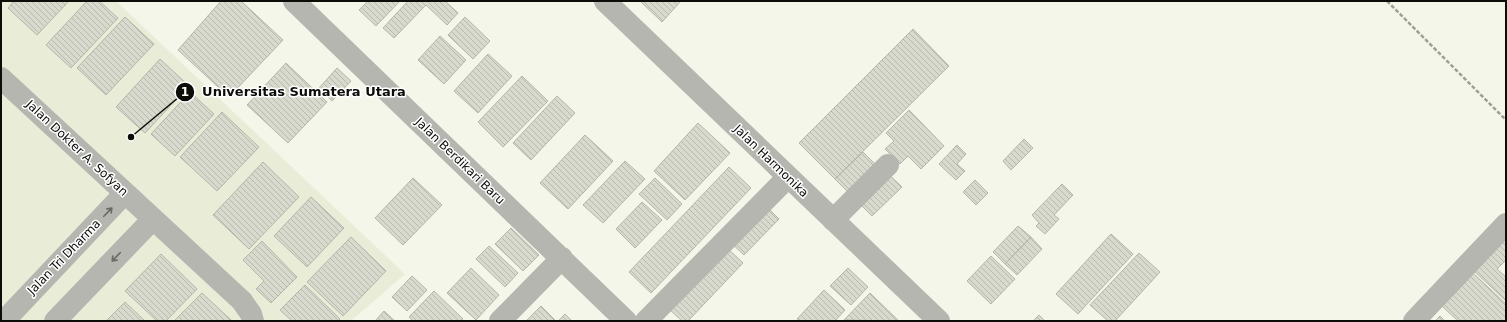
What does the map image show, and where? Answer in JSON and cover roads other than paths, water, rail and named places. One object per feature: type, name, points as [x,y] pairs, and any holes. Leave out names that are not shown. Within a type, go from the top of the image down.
[{"type":"street","name":"Jalan Berdikari Baru","points":[[294,1],[626,321]]},
{"type":"street","name":"Jalan Harmonika","points":[[604,1],[939,321]]},
{"type":"street","name":"Jalan Dokter A. Sofyan","points":[[1,78],[242,301],[254,321]]},
{"type":"street","points":[[833,220],[888,165]]},
{"type":"street","points":[[646,321],[788,177]]},
{"type":"street","name":"Jalan Tri Dharma","points":[[4,321],[125,193]]},
{"type":"street","points":[[55,321],[153,219]]},
{"type":"street","points":[[1414,321],[1506,224]]},
{"type":"street","points":[[500,321],[562,258]]},
{"type":"place","name":"Universitas Sumatera Utara","points":[[131,137]]}]
